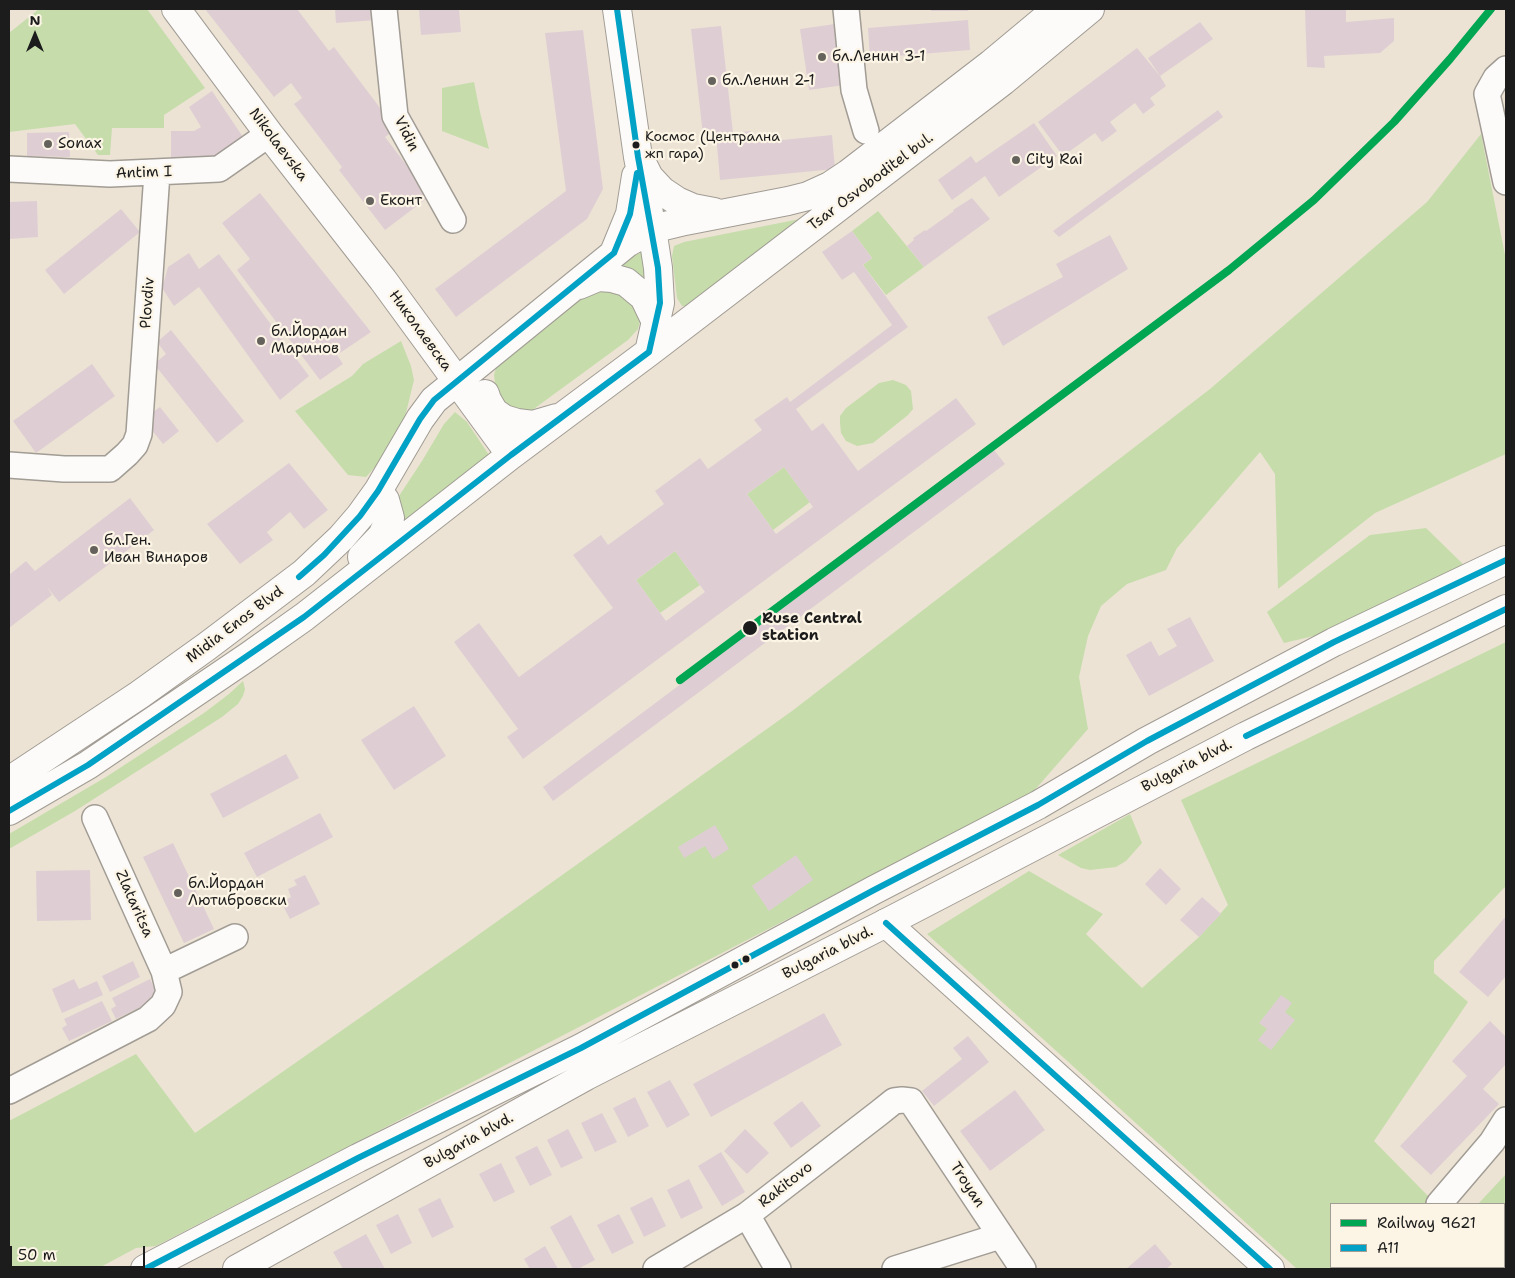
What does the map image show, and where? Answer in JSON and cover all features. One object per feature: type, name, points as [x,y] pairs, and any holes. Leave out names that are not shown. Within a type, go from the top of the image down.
[{"type":"main road","name":"Nikolaevska","points":[[176,9],[269,134],[423,334]]},
{"type":"main road","points":[[617,9],[638,157],[652,229],[659,287],[660,303],[649,352]]},
{"type":"main road","name":"Tsar Osvoboditel bul.","points":[[573,288],[627,243],[652,229],[788,201],[808,196],[830,186],[991,64],[1045,20],[1055,9]]},
{"type":"main road","name":"Tsar Osvoboditel bul.","points":[[560,417],[649,352],[1003,81],[1090,9]]},
{"type":"main road","points":[[638,157],[649,177],[662,191],[677,201],[693,208],[723,214]]},
{"type":"main road","points":[[614,253],[630,214],[638,157]]},
{"type":"main road","points":[[573,288],[598,277],[626,282],[644,297],[656,322]]},
{"type":"main road","name":"Midia Enos Blvd","points":[[9,781],[139,695],[276,595],[318,561],[360,516],[378,491],[434,400],[498,346],[573,288]]},
{"type":"main road","points":[[423,334],[445,349],[470,351],[498,346]]},
{"type":"main road","name":"Николаевска","points":[[423,334],[511,455]]},
{"type":"main road","points":[[498,346],[483,374],[483,387],[487,400],[494,412],[511,421],[533,425],[560,417]]},
{"type":"main road","name":"Midia Enos Blvd","points":[[9,811],[88,765],[304,617],[560,417]]},
{"type":"main road","points":[[304,617],[382,536],[390,518],[388,509],[378,491]]},
{"type":"main road","name":"Bulgaria blvd.","points":[[145,1269],[358,1158],[590,1044],[874,890],[1038,805],[1147,741],[1334,642],[1506,560]]},
{"type":"main road","name":"Bulgaria blvd.","points":[[237,1269],[586,1076],[1246,736],[1506,609]]},
{"type":"main road","points":[[886,923],[1270,1269]]},
{"type":"street","name":"Vidin","points":[[384,9],[395,116],[453,220]]},
{"type":"street","points":[[846,9],[854,90],[866,130]]},
{"type":"street","points":[[1506,69],[1496,78],[1487,94],[1506,182]]},
{"type":"street","name":"Antim I","points":[[9,169],[110,174],[219,169],[269,134]]},
{"type":"street","name":"Plovdiv","points":[[9,465],[64,469],[110,469],[128,454],[135,445],[138,434],[157,173]]},
{"type":"street","name":"Zlataritsa","points":[[95,818],[167,981]]},
{"type":"street","points":[[9,1091],[148,1019],[163,1005],[167,981],[235,938]]},
{"type":"street","name":"Rakitovo","points":[[656,1269],[747,1215],[894,1102],[911,1100]]},
{"type":"street","name":"Troyan","points":[[911,1100],[1023,1269]]},
{"type":"street","points":[[1440,1203],[1492,1142],[1506,1120]]},
{"type":"street","points":[[747,1215],[778,1269]]},
{"type":"street","points":[[895,1269],[1000,1236]]},
{"type":"green space","points":[[39,9],[147,9],[205,88],[164,115],[164,128],[112,128],[110,155],[98,155],[75,124],[9,132],[9,33]]},
{"type":"green space","points":[[474,82],[489,149],[442,131],[442,88]]},
{"type":"green space","points":[[1481,134],[1506,260],[1506,454],[1375,513],[1278,589],[1275,474],[1260,452],[1177,548],[1166,570],[1127,584],[1101,606],[1088,636],[1079,677],[1088,729],[1033,792],[156,1246],[136,1248],[97,1269],[9,1269],[9,1121],[136,1054],[195,1133],[464,945],[792,711],[1210,389],[1427,202]]},
{"type":"green space","points":[[878,211],[924,267],[886,295],[863,265],[872,258],[852,231]]},
{"type":"green space","points":[[815,216],[694,306],[682,306],[677,298],[672,256],[674,246],[684,242]]},
{"type":"green space","points":[[643,252],[655,288],[616,270],[628,258]]},
{"type":"green space","points":[[604,288],[634,298],[641,318],[638,329],[628,340],[531,411],[516,412],[503,405],[496,391],[494,375],[499,358],[590,292]]},
{"type":"green space","points":[[401,341],[411,366],[414,380],[405,417],[385,456],[366,477],[348,475],[295,411],[352,376],[363,364]]},
{"type":"green space","points":[[893,380],[906,385],[911,391],[913,409],[873,443],[857,446],[846,441],[841,433],[840,416],[846,408],[879,383]]},
{"type":"green space","points":[[455,412],[467,422],[491,458],[402,528],[399,496],[444,424]]},
{"type":"green space","points":[[784,467],[810,502],[773,530],[747,494]]},
{"type":"green space","points":[[1426,528],[1465,566],[1322,634],[1284,643],[1267,612],[1370,535]]},
{"type":"green space","points":[[675,551],[700,585],[660,613],[636,580]]},
{"type":"green space","points":[[1506,642],[1506,886],[1434,961],[1434,973],[1468,1002],[1374,1141],[1432,1200],[1429,1203],[1330,1203],[1330,1268],[1362,1268],[1361,1269],[1297,1269],[927,934],[1029,871],[1103,914],[1086,934],[1142,988],[1199,937],[1228,905],[1181,800]]},
{"type":"green space","points":[[243,681],[245,689],[243,696],[238,704],[222,717],[75,811],[9,849],[9,834],[106,777],[204,713]]},
{"type":"green space","points":[[1130,814],[1142,843],[1126,861],[1116,867],[1090,870],[1081,868],[1058,855]]},
{"type":"green space","points":[[1506,1174],[1506,1269],[1416,1269],[1505,1268],[1505,1203],[1479,1203]]},
{"type":"building","points":[[205,9],[297,9],[329,51],[334,47],[396,129],[385,137],[430,196],[385,230],[339,170],[342,167],[294,104],[302,98],[291,83],[274,97]]},
{"type":"building","points":[[335,9],[376,9],[377,20],[336,23]]},
{"type":"building","points":[[419,9],[459,9],[461,32],[421,35]]},
{"type":"building","points":[[931,9],[968,9],[968,11],[931,11]]},
{"type":"building","points":[[1305,9],[1346,9],[1346,22],[1394,18],[1394,41],[1380,53],[1324,56],[1325,68],[1307,67]]},
{"type":"building","points":[[968,20],[970,50],[870,58],[868,28]]},
{"type":"building","points":[[1200,22],[1213,39],[1160,76],[1148,58]]},
{"type":"building","name":"бл.Ленин 3-1","points":[[835,24],[844,85],[809,90],[800,29]]},
{"type":"building","points":[[721,26],[733,133],[751,131],[752,143],[832,135],[835,169],[720,180],[716,134],[703,135],[691,29]]},
{"type":"building","points":[[583,30],[603,189],[587,219],[456,317],[435,289],[566,191],[545,33]]},
{"type":"building","points":[[1137,48],[1166,86],[1150,98],[1155,105],[1143,114],[1135,103],[1110,122],[1117,131],[1102,142],[1095,133],[1063,156],[1038,122]]},
{"type":"building","points":[[212,91],[245,140],[214,161],[171,162],[171,131],[194,131],[201,127],[189,107]]},
{"type":"building","points":[[1218,110],[1223,117],[1059,237],[1053,231]]},
{"type":"building","name":"City Rai","points":[[1034,123],[1057,156],[999,197],[985,176],[952,200],[938,180],[971,156],[976,163]]},
{"type":"building","name":"Sonax","points":[[69,132],[70,157],[27,156],[27,133]]},
{"type":"building","points":[[260,193],[371,332],[337,355],[343,364],[320,380],[237,270],[250,259],[222,223]]},
{"type":"building","points":[[972,198],[990,219],[924,267],[907,246],[914,240],[913,238],[926,231]]},
{"type":"building","points":[[37,201],[38,237],[9,239],[9,202]]},
{"type":"building","points":[[121,209],[140,232],[64,294],[45,270]]},
{"type":"building","points":[[852,231],[872,258],[863,265],[908,327],[796,409],[812,431],[823,423],[858,471],[956,398],[976,424],[523,759],[507,737],[518,729],[454,642],[479,623],[519,677],[613,608],[573,555],[601,535],[608,545],[664,504],[655,491],[700,458],[708,469],[762,430],[754,420],[787,397],[790,402],[892,325],[854,272],[842,280],[822,252]],"holes":[[[784,467],[813,507],[776,534],[747,494]],[[675,551],[705,592],[666,621],[636,580]]]},
{"type":"building","points":[[1110,235],[1128,269],[1003,346],[987,317],[1063,277],[1056,264]]},
{"type":"building","name":"бл.Йордан Маринов","points":[[189,253],[199,269],[219,254],[309,376],[280,400],[199,287],[174,306],[162,288],[168,267]]},
{"type":"building","points":[[171,330],[244,421],[217,443],[154,364],[166,354],[157,342]]},
{"type":"building","points":[[92,364],[115,396],[36,453],[13,421]]},
{"type":"building","points":[[160,407],[179,431],[163,444],[143,419]]},
{"type":"building","points":[[994,450],[1005,464],[553,801],[543,787]]},
{"type":"building","points":[[289,463],[328,510],[304,529],[290,512],[267,532],[273,540],[240,564],[207,524]]},
{"type":"building","name":"бл.Ген. Иван Винаров","points":[[130,498],[154,530],[59,602],[47,587],[52,595],[9,628],[9,575],[26,561],[35,571]]},
{"type":"building","points":[[1190,617],[1214,661],[1149,696],[1126,655],[1151,641],[1159,656],[1177,646],[1167,629]]},
{"type":"building","points":[[414,706],[446,756],[394,790],[361,740]]},
{"type":"building","points":[[286,754],[299,778],[223,818],[210,794]]},
{"type":"building","points":[[320,813],[333,837],[257,877],[244,853]]},
{"type":"building","points":[[715,825],[729,849],[713,859],[705,846],[684,858],[678,847]]},
{"type":"building","name":"бл.Йордан Лютибровски","points":[[173,843],[214,929],[184,943],[143,857]]},
{"type":"building","points":[[796,855],[813,880],[769,911],[752,886]]},
{"type":"building","points":[[1160,868],[1181,889],[1166,905],[1145,884]]},
{"type":"building","points":[[90,870],[91,920],[37,921],[36,871]]},
{"type":"building","points":[[305,875],[320,904],[290,919],[281,902],[291,897],[288,889],[297,885],[294,880]]},
{"type":"building","points":[[1202,897],[1221,914],[1199,937],[1180,920]]},
{"type":"building","points":[[1506,916],[1506,976],[1488,997],[1459,972]]},
{"type":"building","points":[[133,961],[140,977],[110,992],[102,976]]},
{"type":"building","points":[[74,979],[79,989],[97,981],[103,995],[62,1013],[52,989]]},
{"type":"building","points":[[150,979],[159,998],[116,1019],[111,1009],[116,1006],[112,998]]},
{"type":"building","points":[[1281,995],[1292,1003],[1285,1012],[1295,1020],[1271,1050],[1258,1040],[1267,1029],[1259,1023]]},
{"type":"building","points":[[102,1001],[112,1021],[69,1041],[62,1028],[67,1025],[64,1019]]},
{"type":"building","points":[[824,1013],[842,1045],[711,1117],[693,1084]]},
{"type":"building","points":[[1490,1021],[1506,1037],[1506,1064],[1483,1089],[1499,1104],[1431,1175],[1400,1146],[1467,1076],[1452,1061]]},
{"type":"building","points":[[968,1036],[989,1062],[934,1106],[922,1091],[962,1059],[953,1048]]},
{"type":"building","points":[[670,1080],[690,1115],[667,1128],[647,1092]]},
{"type":"building","points":[[1015,1090],[1045,1130],[990,1171],[960,1131]]},
{"type":"building","points":[[635,1097],[649,1126],[628,1137],[613,1108]]},
{"type":"building","points":[[802,1101],[821,1126],[791,1148],[773,1123]]},
{"type":"building","points":[[602,1113],[617,1142],[595,1152],[581,1123]]},
{"type":"building","points":[[568,1129],[583,1158],[561,1168],[547,1140]]},
{"type":"building","points":[[745,1129],[769,1153],[747,1174],[724,1151]]},
{"type":"building","points":[[537,1146],[552,1175],[530,1186],[515,1157]]},
{"type":"building","points":[[721,1152],[745,1192],[722,1206],[698,1166]]},
{"type":"building","points":[[501,1163],[515,1192],[494,1202],[479,1174]]},
{"type":"building","points":[[689,1179],[703,1208],[681,1219],[667,1190]]},
{"type":"building","points":[[652,1197],[666,1226],[644,1237],[630,1208]]},
{"type":"building","points":[[440,1198],[454,1227],[432,1238],[418,1209]]},
{"type":"building","points":[[398,1214],[412,1243],[391,1254],[376,1225]]},
{"type":"building","points":[[619,1214],[634,1243],[612,1254],[597,1225]]},
{"type":"building","points":[[571,1215],[595,1260],[578,1269],[573,1269],[550,1227]]},
{"type":"building","points":[[366,1234],[385,1269],[343,1269],[333,1252]]},
{"type":"building","points":[[1155,1244],[1172,1264],[1166,1269],[1126,1269]]},
{"type":"building","points":[[545,1246],[558,1269],[530,1269],[524,1259]]},
{"type":"rail line","name":"9621","points":[[680,680],[1229,270],[1314,200],[1394,122],[1491,9]]},
{"type":"transit line","name":"А11","points":[[9,811],[88,765],[304,617],[511,455],[649,352],[660,303],[658,268],[638,157],[617,9]]},
{"type":"transit line","name":"А11","points":[[299,577],[324,555],[360,516],[378,491],[420,419],[434,400],[614,253],[630,214],[637,173]]},
{"type":"transit line","name":"А11","points":[[145,1269],[358,1158],[581,1048],[874,890],[1038,805],[1147,741],[1334,642],[1506,560]]},
{"type":"transit line","name":"А11","points":[[1246,736],[1506,609]]},
{"type":"transit line","name":"А11","points":[[886,923],[1270,1269]]},
{"type":"place","name":"бл.Ленин 3-1","points":[[822,57]]},
{"type":"place","name":"бл.Ленин 2-1","points":[[712,81]]},
{"type":"place","name":"Sonax","points":[[48,144]]},
{"type":"place","name":"Космос (Централна жп гара)","points":[[636,145]]},
{"type":"place","name":"City Rai","points":[[1016,160]]},
{"type":"place","name":"Еконт","points":[[370,201]]},
{"type":"place","name":"бл.Йордан Маринов","points":[[261,341]]},
{"type":"place","name":"бл.Ген. Иван Винаров","points":[[94,550]]},
{"type":"place","name":"Ruse Central station","points":[[750,628]]},
{"type":"place","name":"бл.Йордан Лютибровски","points":[[178,893]]}]
